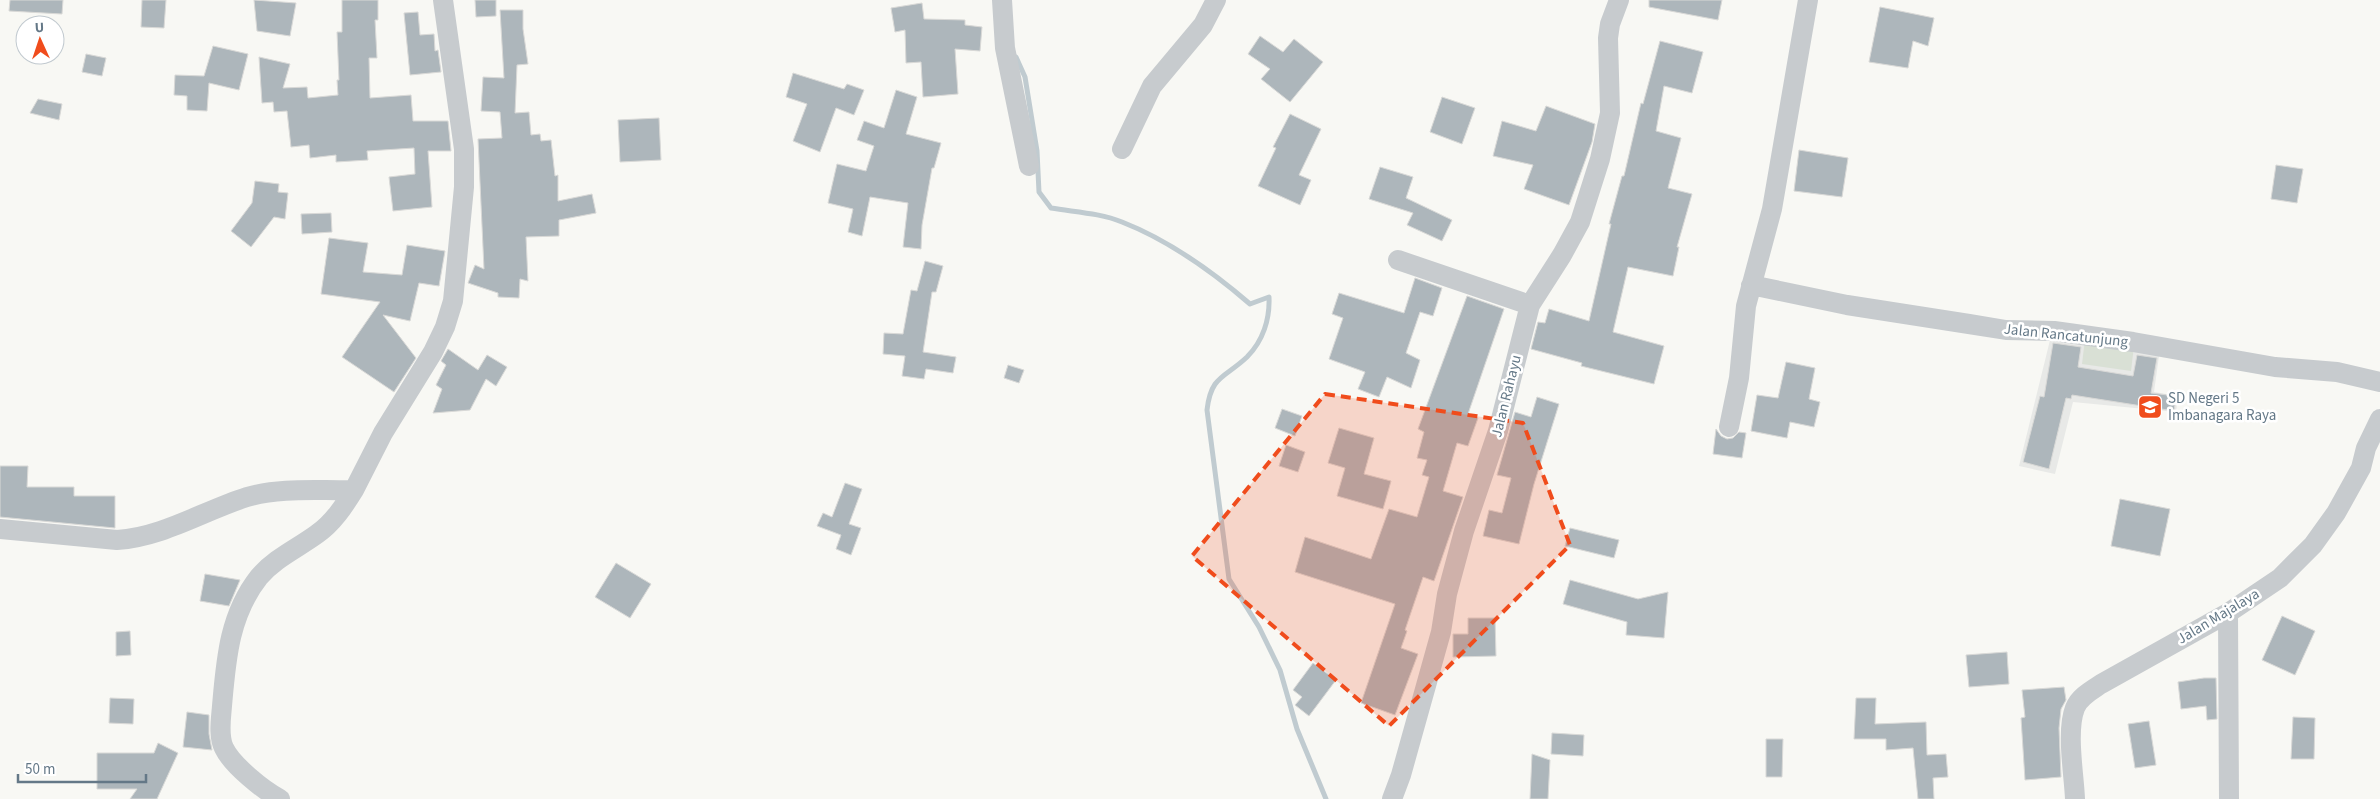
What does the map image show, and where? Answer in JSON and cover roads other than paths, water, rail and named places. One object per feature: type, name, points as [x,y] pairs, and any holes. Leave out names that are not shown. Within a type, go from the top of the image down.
[{"type":"street","points":[[280,799],[261,787],[223,747],[220,731],[226,652],[235,621],[247,596],[260,577],[273,563],[319,533],[338,514],[354,490],[383,433],[433,352],[445,328],[453,301],[464,187],[464,149],[443,0]]},
{"type":"street","points":[[1002,0],[1005,48],[1029,166]]},
{"type":"street","points":[[1122,149],[1152,86],[1203,25],[1216,0]]},
{"type":"street","name":"Jalan Rahayu","points":[[1392,799],[1401,775],[1441,632],[1447,594],[1464,531],[1498,431],[1530,305],[1576,230],[1600,159],[1610,113],[1608,38],[1610,24],[1619,0]]},
{"type":"street","points":[[1728,427],[1739,378],[1746,306],[1772,208],[1808,0]]},
{"type":"street","points":[[1398,260],[1530,305]]},
{"type":"street","name":"Jalan Rancatunjung","points":[[1751,285],[1847,304],[2006,330],[2054,331],[2133,342],[2275,368],[2337,372],[2380,382]]},
{"type":"street","name":"Jalan Majalaya","points":[[2075,799],[2072,736],[2076,706],[2084,696],[2101,684],[2228,613],[2280,578],[2313,545],[2336,513],[2361,468],[2366,448],[2380,419]]},
{"type":"street","points":[[0,529],[116,540],[134,539],[151,535],[246,498],[267,492],[354,490]]},
{"type":"street","points":[[2228,613],[2229,799]]},
{"type":"waterway","points":[[1016,57],[1025,77],[1037,151],[1039,192],[1051,208],[1096,215],[1122,222],[1173,247],[1221,280],[1250,304],[1269,297],[1267,321],[1261,337],[1253,351],[1216,383],[1212,390],[1207,410],[1229,579],[1259,627],[1280,670],[1297,729],[1326,799]]},
{"type":"place","name":"SD Negeri 5 Imbanagara Raya","points":[[2150,407]]}]
